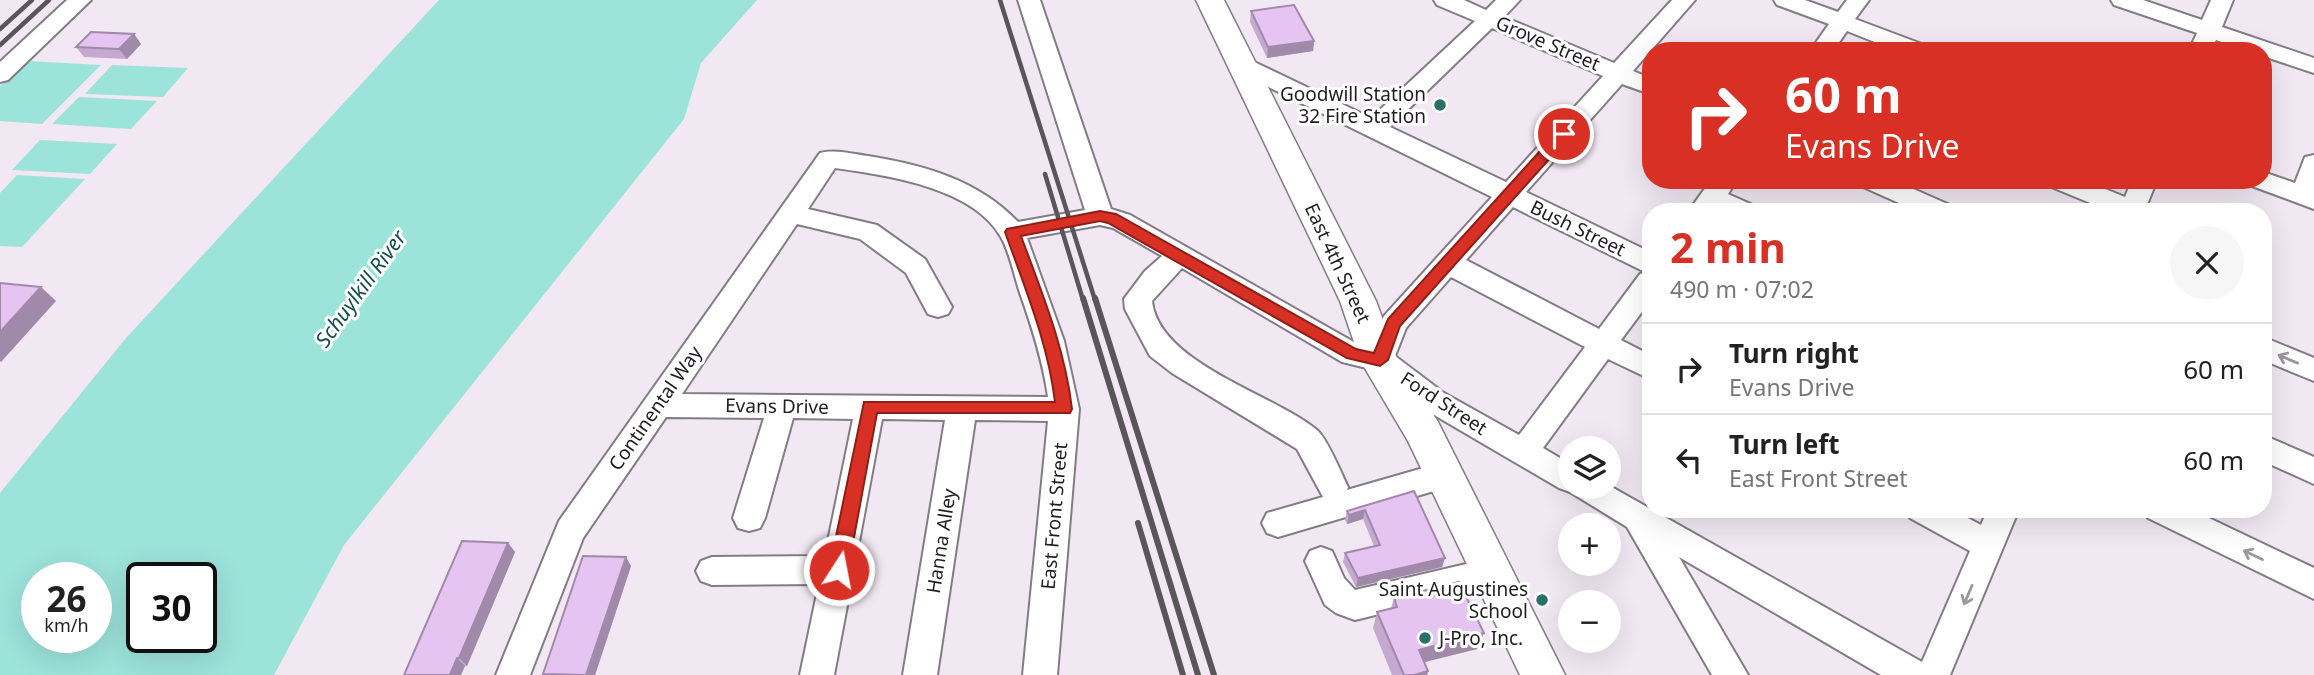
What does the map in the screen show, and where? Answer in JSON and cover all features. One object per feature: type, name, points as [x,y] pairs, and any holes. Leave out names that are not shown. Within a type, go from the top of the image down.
[{"type":"main road","name":"East 4th Street","points":[[1210,0],[1358,301],[1380,360],[1424,433],[1543,675]]},
{"type":"street","points":[[0,75],[80,0]]},
{"type":"street","points":[[1012,232],[1100,216],[1028,0]]},
{"type":"street","name":"Grove Street","points":[[1445,0],[1642,84]]},
{"type":"street","points":[[1374,129],[1509,0]]},
{"type":"street","points":[[1646,42],[1684,0]]},
{"type":"street","points":[[1785,0],[1895,42]]},
{"type":"street","points":[[1828,42],[1858,0]]},
{"type":"street","points":[[2123,0],[2245,42]]},
{"type":"street","points":[[2204,42],[2222,0]]},
{"type":"street","points":[[1380,360],[1394,324],[1642,46]]},
{"type":"street","points":[[2272,51],[2314,65]]},
{"type":"street","name":"Bush Street","points":[[1242,65],[1642,259]]},
{"type":"street","name":"Continental Way","points":[[513,675],[569,531],[830,159]]},
{"type":"street","name":"East Front Street","points":[[830,159],[886,167],[952,185],[987,207],[1001,218],[1012,232],[1051,339],[1060,372],[1064,409],[1040,675]]},
{"type":"street","points":[[2272,184],[2309,198],[2314,163]]},
{"type":"street","points":[[1891,189],[1922,203]]},
{"type":"street","points":[[2079,189],[2112,203]]},
{"type":"street","points":[[791,214],[868,232],[916,265],[938,307]]},
{"type":"street","name":"Ford Street","points":[[1100,216],[1121,221],[1352,354],[1380,360],[1434,401],[1558,472]]},
{"type":"street","points":[[1180,255],[1155,278],[1138,299],[1139,310],[1160,348],[1182,365],[1308,440],[1333,487]]},
{"type":"street","points":[[1448,263],[1642,364]]},
{"type":"street","points":[[1523,452],[1642,292]]},
{"type":"street","points":[[2272,352],[2314,370]]},
{"type":"street","name":"Evans Drive","points":[[658,405],[1064,409]]},
{"type":"street","points":[[749,518],[782,406]]},
{"type":"street","points":[[817,675],[870,407]]},
{"type":"street","name":"Hanna Alley","points":[[920,675],[962,408]]},
{"type":"street","points":[[2272,451],[2314,471]]},
{"type":"street","points":[[1278,523],[1444,475]]},
{"type":"street","points":[[1605,499],[1913,675]]},
{"type":"street","points":[[1638,518],[1731,675]]},
{"type":"street","points":[[1938,518],[1989,545]]},
{"type":"street","points":[[1933,675],[2000,518]]},
{"type":"street","points":[[2178,518],[2314,584]]},
{"type":"street","points":[[1321,561],[1337,596],[1355,606],[1492,572]]},
{"type":"street","points":[[712,572],[839,570]]},
{"type":"water","name":"Schuylkill River","points":[[439,0],[757,0],[701,63],[684,119],[344,545],[274,675],[0,675],[0,493],[126,338]]},
{"type":"water","points":[[27,61],[101,65],[42,124],[0,121],[0,86]]},
{"type":"water","points":[[112,65],[188,68],[163,97],[85,94]]},
{"type":"water","points":[[79,97],[157,101],[131,129],[52,124]]},
{"type":"water","points":[[40,140],[117,144],[90,174],[12,170]]},
{"type":"water","points":[[17,175],[85,179],[22,247],[0,246],[0,193]]},
{"type":"building","points":[[1294,5],[1314,41],[1268,47],[1251,11]]},
{"type":"building","points":[[91,32],[134,34],[119,49],[76,47]]},
{"type":"building","points":[[0,283],[41,287],[0,332]]},
{"type":"building","points":[[1414,491],[1445,558],[1358,578],[1345,553],[1380,545],[1365,510],[1349,515],[1347,511]]},
{"type":"building","points":[[462,541],[508,543],[450,675],[404,675]]},
{"type":"building","points":[[583,556],[626,557],[586,675],[543,674]]},
{"type":"building","name":"J-Pro, Inc.","points":[[1459,582],[1484,633],[1419,650],[1428,671],[1404,675],[1377,612],[1397,607],[1394,598]]},
{"type":"railway","points":[[0,29],[32,0]]},
{"type":"railway","points":[[0,45],[49,0]]},
{"type":"railway","points":[[1000,0],[1095,300]]},
{"type":"railway","points":[[1045,174],[1083,300]]},
{"type":"railway","points":[[1083,298],[1198,675]]},
{"type":"railway","points":[[1095,298],[1214,675]]},
{"type":"railway","points":[[1138,523],[1183,675]]},
{"type":"place","name":"Goodwill Station 32 Fire Station","points":[[1440,105]]},
{"type":"place","name":"Saint Augustines School","points":[[1542,600]]},
{"type":"place","name":"J-Pro, Inc.","points":[[1425,638]]},
{"type":"route","points":[[839,570],[870,407],[1064,409],[1060,372],[1051,339],[1012,232],[1100,216],[1121,221],[1352,354],[1380,360],[1394,324],[1564,134]]}]
